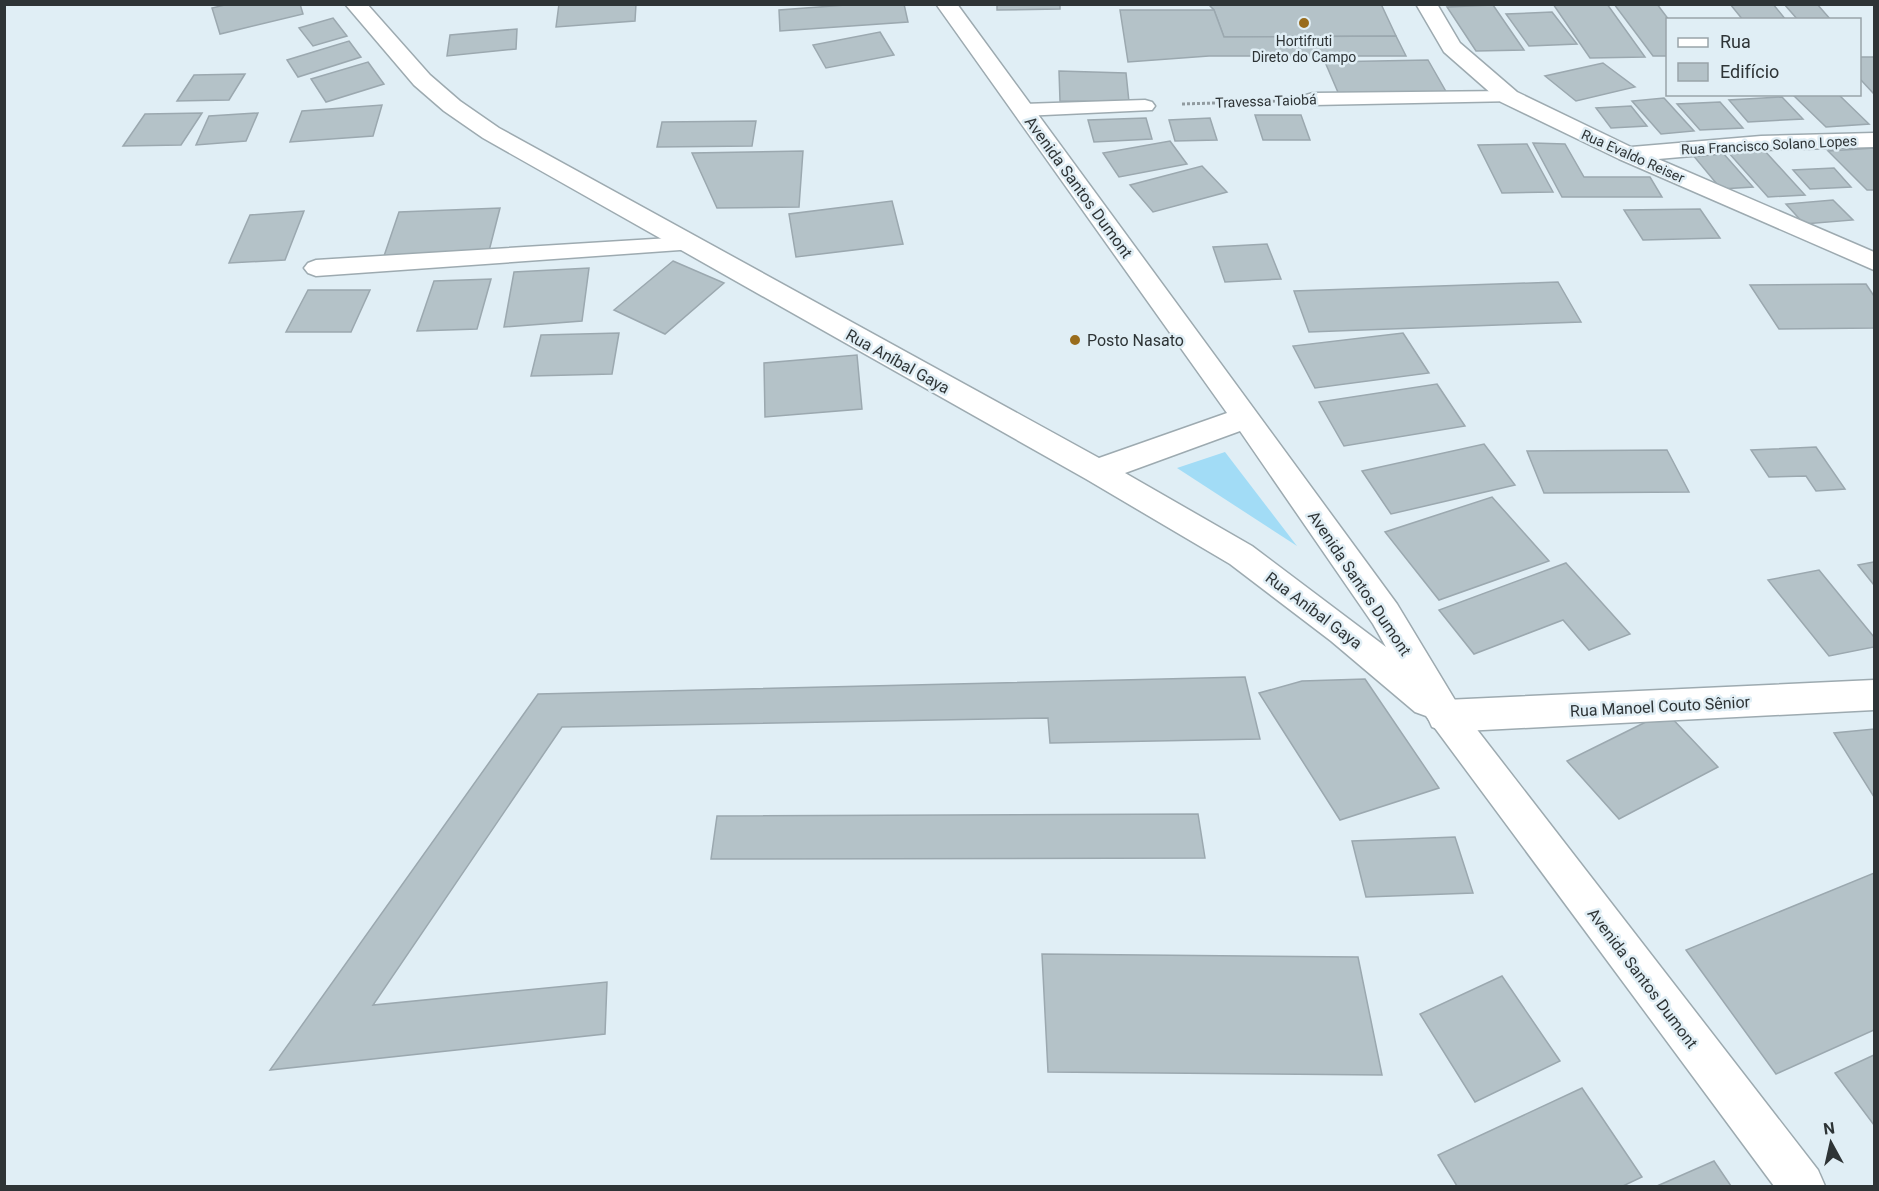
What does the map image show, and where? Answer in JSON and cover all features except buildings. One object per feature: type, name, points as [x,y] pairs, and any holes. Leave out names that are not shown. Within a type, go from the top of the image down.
[{"type":"main road","name":"Rua Aníbal Gaya","points":[[355,4],[422,81],[452,106],[491,133],[686,244],[1097,471],[1241,555],[1343,631],[1444,716]]},
{"type":"main road","name":"Avenida Santos Dumont","points":[[946,4],[1385,614],[1444,716],[1802,1186]]},
{"type":"main road","name":"Rua Evaldo Reiser","points":[[1426,4],[1452,47],[1509,97],[1627,154],[1869,258]]},
{"type":"main road","name":"Rua Francisco Solano Lopes","points":[[1627,154],[1761,142],[1875,140]]},
{"type":"main road","points":[[1097,471],[1246,418]]},
{"type":"main road","name":"Rua Manoel Couto Sênior","points":[[1444,716],[1875,695]]},
{"type":"lane","name":"Travessa Taiobá","points":[[1313,99],[1509,97]]},
{"type":"lane","points":[[1023,110],[1145,106]]},
{"type":"lane","points":[[316,268],[686,244]]},
{"type":"path","name":"Travessa Taiobá","points":[[1145,106],[1313,99]]},
{"type":"shaded area","points":[[1225,452],[1297,546],[1177,468]]},
{"type":"place","name":"Hortifruti Direto do Campo","points":[[1304,23]]},
{"type":"place","name":"Posto Nasato","points":[[1075,340]]}]
